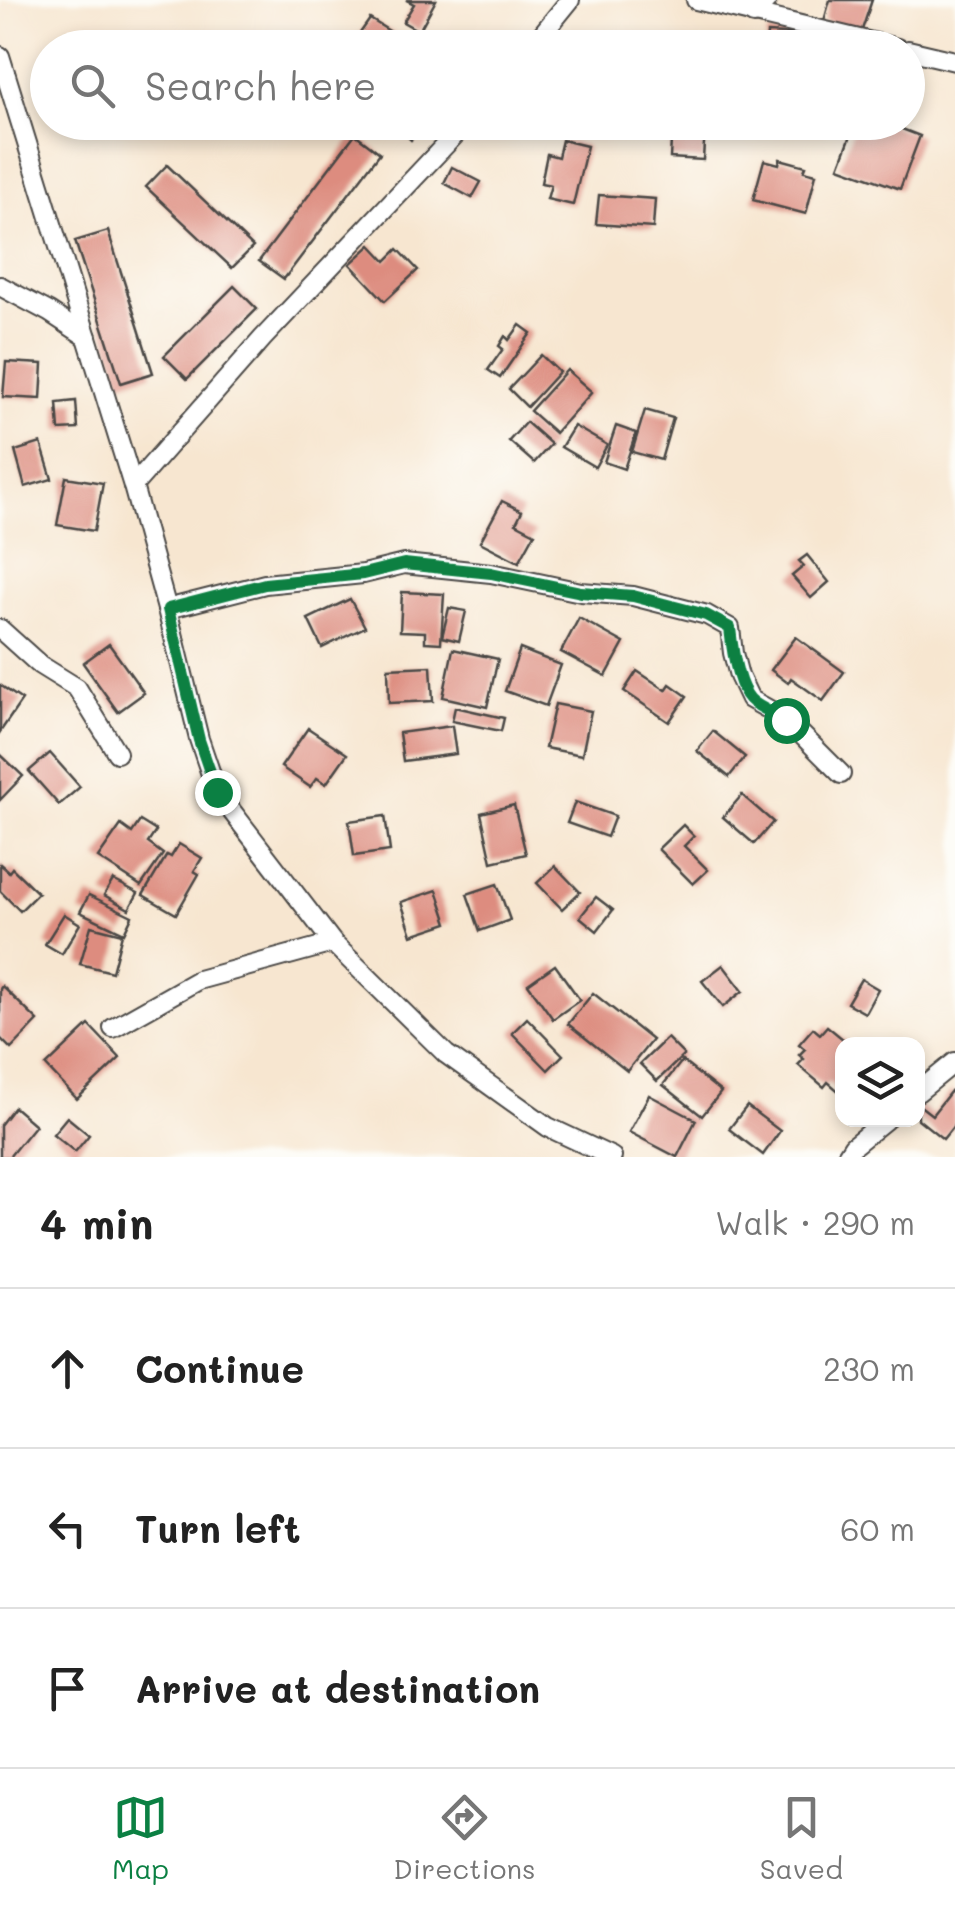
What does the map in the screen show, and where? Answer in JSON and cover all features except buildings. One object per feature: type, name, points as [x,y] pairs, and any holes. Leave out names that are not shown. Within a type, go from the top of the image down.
[{"type":"street","points":[[546,30],[570,0]]},
{"type":"street","points":[[696,0],[818,30]]},
{"type":"street","points":[[753,15],[767,0]]},
{"type":"street","points":[[925,54],[955,61]]},
{"type":"street","points":[[0,56],[133,486],[199,740],[217,792],[333,943],[446,1054],[548,1128],[612,1157]]},
{"type":"street","points":[[133,486],[263,338],[449,140]]},
{"type":"street","points":[[0,286],[87,337]]},
{"type":"street","points":[[168,609],[265,584],[363,574],[404,564],[491,573],[581,592],[633,596],[706,615],[730,628],[736,664],[750,700],[786,720],[841,774]]},
{"type":"street","points":[[0,630],[40,665],[77,688],[117,753]]},
{"type":"street","points":[[113,1028],[198,980],[333,943]]},
{"type":"street","points":[[925,1086],[955,1062]]},
{"type":"street","points":[[846,1157],[876,1127]]},
{"type":"route","points":[[217,792],[199,740],[168,609],[265,584],[363,574],[404,564],[491,573],[581,592],[633,596],[706,615],[730,628],[733,653],[750,700],[786,720]]}]
